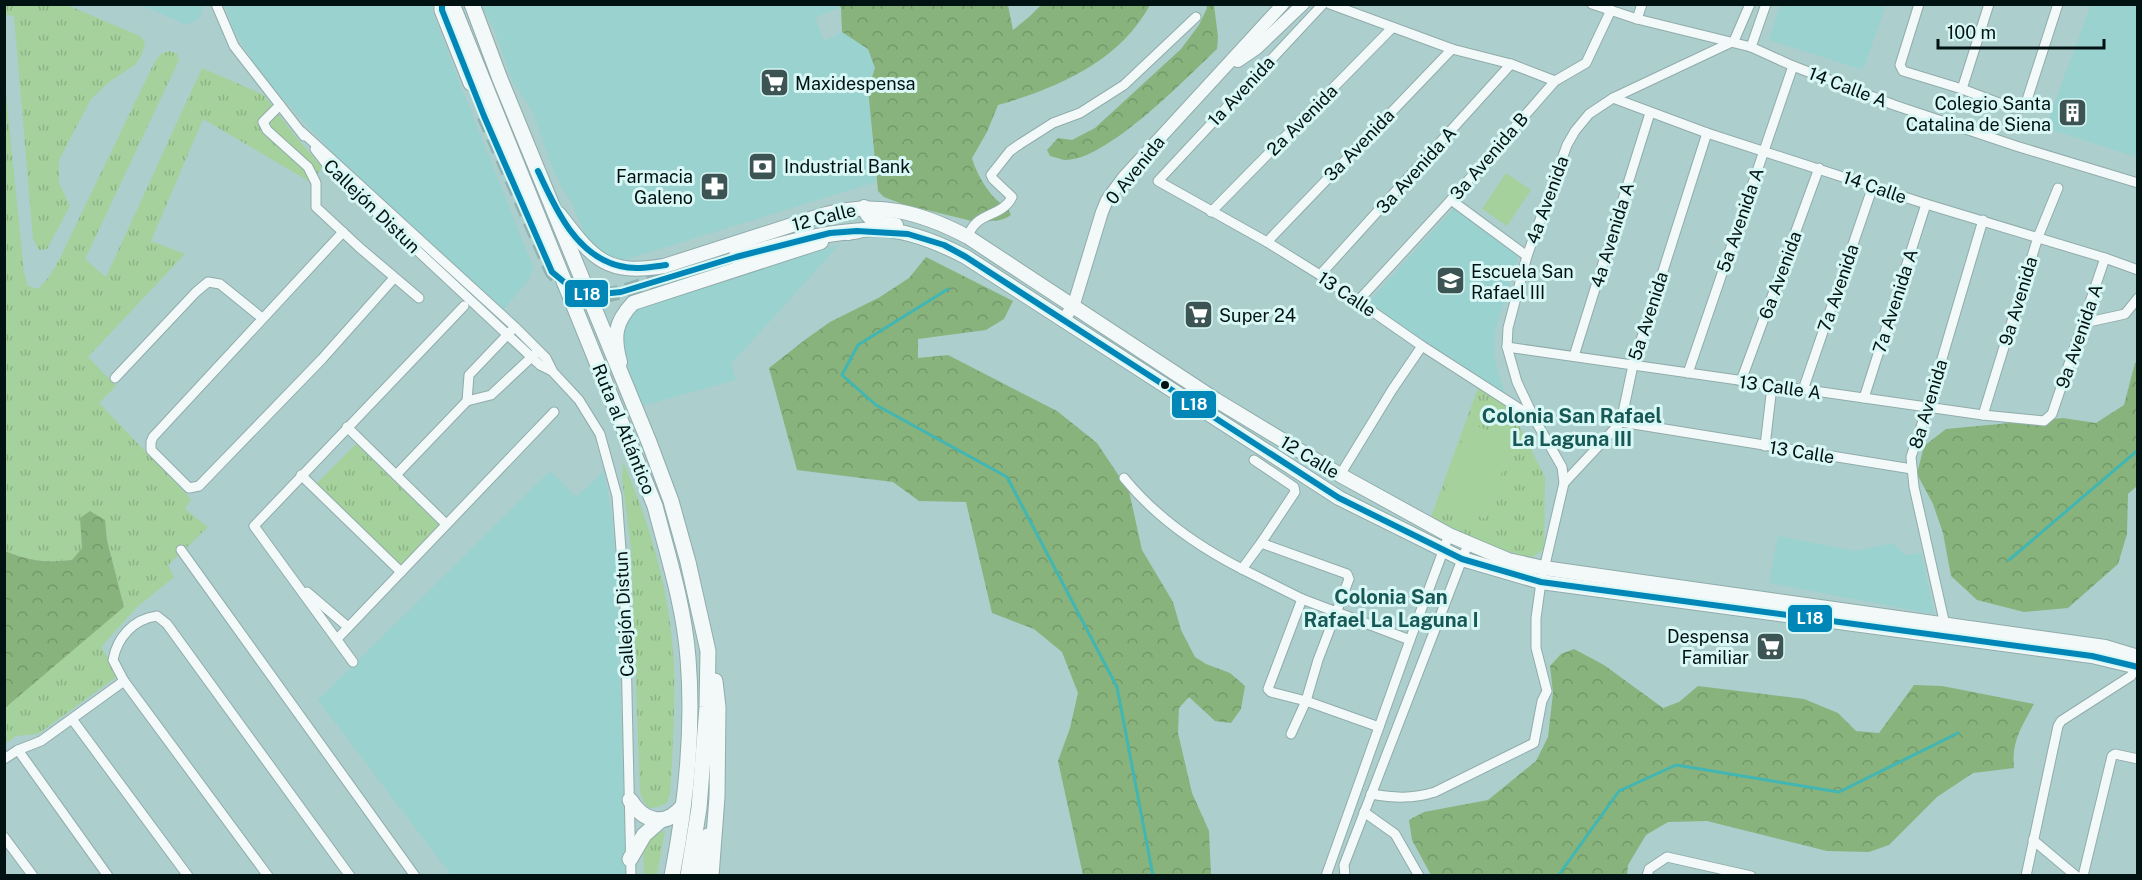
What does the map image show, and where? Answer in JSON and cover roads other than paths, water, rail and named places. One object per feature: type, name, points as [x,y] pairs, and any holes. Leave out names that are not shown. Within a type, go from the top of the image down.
[{"type":"highway","points":[[442,4],[442,10],[484,116]]},
{"type":"highway","name":"Ruta al Atlántico","points":[[452,4],[483,86],[655,506],[679,599],[688,656],[689,747],[678,845],[672,876]]},
{"type":"highway","name":"Ruta al Atlántico","points":[[472,4],[500,79],[671,501],[688,562],[708,651],[707,707],[699,808],[688,876]]},
{"type":"highway","points":[[736,257],[802,239],[830,233],[857,231]]},
{"type":"highway","points":[[708,651],[715,678],[718,707],[716,816],[711,876]]},
{"type":"highway","points":[[630,800],[644,817],[661,820],[670,818],[683,807]]},
{"type":"highway","points":[[700,876],[705,843],[716,816]]},
{"type":"highway","points":[[630,859],[644,835],[661,820]]},
{"type":"highway","points":[[665,876],[678,845]]},
{"type":"main road","points":[[864,207],[868,218],[906,227],[924,237]]},
{"type":"main road","name":"12 Calle","points":[[554,208],[577,238],[597,258],[624,269],[639,270],[664,266],[848,208],[888,209],[924,217],[940,222],[968,237],[1074,304],[1216,400],[1340,475],[1449,535],[1508,560],[1544,568],[2104,647],[2137,664]]},
{"type":"main road","name":"12 Calle","points":[[634,406],[617,351],[616,336],[622,315],[633,303],[857,231],[885,231],[924,237],[966,257],[1340,498],[1462,559],[1541,582],[2137,664]]},
{"type":"street","name":"Callejón Distun","points":[[216,4],[234,46],[302,132],[512,330],[535,354],[540,364],[552,372],[579,400],[600,434],[617,496],[625,604],[631,876]]},
{"type":"street","name":"0 Avenida","points":[[1063,321],[1074,304],[1107,201],[1124,177],[1283,4]]},
{"type":"street","name":"0 Avenida","points":[[1224,70],[1257,48],[1303,4]]},
{"type":"street","name":"1a Avenida","points":[[1159,178],[1323,4]]},
{"type":"street","points":[[1330,4],[1452,49],[1511,64],[1555,81]]},
{"type":"street","name":"14 Calle A","points":[[1592,4],[1637,19],[1751,46],[1793,66],[1894,105],[2016,146],[2138,183]]},
{"type":"street","points":[[1637,19],[1642,4]]},
{"type":"street","points":[[1734,41],[1750,4]]},
{"type":"street","points":[[1751,46],[1766,4]]},
{"type":"street","points":[[1919,4],[1900,65],[1904,71],[2012,108],[2021,108],[2026,103],[2058,4]]},
{"type":"street","points":[[1962,89],[1989,4]]},
{"type":"street","name":"3a Avenida B","points":[[1358,301],[1451,200],[1555,81],[1586,63],[1611,10]]},
{"type":"street","points":[[968,237],[975,222],[1005,207],[1010,202],[1012,197],[991,175],[1010,151],[1053,123],[1080,113],[1124,86],[1196,17]]},
{"type":"street","name":"2a Avenida","points":[[1211,212],[1392,28]]},
{"type":"street","name":"4a Avenida","points":[[1564,483],[1562,467],[1534,418],[1518,382],[1507,347],[1508,328],[1527,256],[1567,146],[1575,131],[1589,114],[1613,98],[1734,41]]},
{"type":"street","name":"3a Avenida","points":[[1267,242],[1452,49]]},
{"type":"street","name":"3a Avenida A","points":[[1320,275],[1511,64]]},
{"type":"street","name":"5a Avenida A","points":[[1688,373],[1793,66]]},
{"type":"street","name":"14 Calle","points":[[1613,98],[1707,133],[2138,270]]},
{"type":"street","points":[[280,105],[263,122],[267,130],[308,168],[316,183],[316,207],[419,298]]},
{"type":"street","name":"4a Avenida A","points":[[1574,356],[1650,113]]},
{"type":"street","name":"5a Avenida","points":[[1621,422],[1633,365],[1707,133]]},
{"type":"street","name":"6a Avenida","points":[[1741,381],[1819,168]]},
{"type":"street","name":"13 Calle","points":[[1159,178],[1159,183],[1267,242],[1320,275],[1422,346],[1534,418]]},
{"type":"street","name":"7a Avenida","points":[[1803,390],[1873,186]]},
{"type":"street","name":"9a Avenida","points":[[1983,416],[2038,237],[2058,188]]},
{"type":"street","points":[[1451,200],[1527,256]]},
{"type":"street","name":"7a Avenida A","points":[[1863,398],[1926,204]]},
{"type":"street","name":"8a Avenida","points":[[1945,625],[1914,487],[1911,457],[1983,220]]},
{"type":"street","points":[[343,232],[151,442],[152,450],[189,488],[199,486],[322,359],[394,278]]},
{"type":"street","name":"9a Avenida A","points":[[2052,414],[2105,258]]},
{"type":"street","points":[[114,378],[208,282],[220,284],[262,318]]},
{"type":"street","points":[[2084,323],[2120,317],[2130,310],[2138,298]]},
{"type":"street","points":[[352,662],[254,526],[464,306]]},
{"type":"street","points":[[467,401],[469,375],[512,330]]},
{"type":"street","points":[[1340,475],[1422,346]]},
{"type":"street","name":"13 Calle A","points":[[1507,347],[1772,386],[1928,406],[1983,416],[2044,421],[2052,414]]},
{"type":"street","points":[[396,475],[467,401],[491,395],[535,354]]},
{"type":"street","points":[[1765,446],[1772,386]]},
{"type":"street","points":[[337,639],[554,412]]},
{"type":"street","points":[[1371,794],[1402,799],[1420,797],[1435,792],[1534,743],[1542,701],[1547,691],[1536,648],[1536,618],[1541,582],[1564,483],[1621,422]]},
{"type":"street","name":"13 Calle","points":[[1621,422],[1912,469]]},
{"type":"street","points":[[347,427],[446,524]]},
{"type":"street","points":[[1242,569],[1262,543],[1295,489],[1254,460]]},
{"type":"street","points":[[301,475],[401,572]]},
{"type":"street","points":[[1124,478],[1155,510],[1214,554],[1302,599],[1410,640]]},
{"type":"street","points":[[1326,876],[1449,535]]},
{"type":"street","points":[[1262,543],[1347,574],[1349,579],[1318,660],[1306,701],[1291,734]]},
{"type":"street","points":[[1345,876],[1344,865],[1468,544]]},
{"type":"street","points":[[181,550],[415,876]]},
{"type":"street","points":[[294,580],[348,627]]},
{"type":"street","points":[[1302,599],[1268,689],[1271,692],[1306,701],[1379,727]]},
{"type":"street","points":[[268,876],[124,681],[113,660],[115,647],[124,634],[146,617],[157,616],[167,624],[350,876]]},
{"type":"street","points":[[2026,876],[2058,726],[2061,721],[2131,676],[2137,664]]},
{"type":"street","points":[[4,759],[18,750],[41,741],[124,681]]},
{"type":"street","points":[[72,719],[188,876]]},
{"type":"street","points":[[18,750],[108,876]]},
{"type":"street","points":[[2083,876],[2112,756],[2115,754],[2138,759]]},
{"type":"street","points":[[1364,812],[1392,831],[1419,876]]},
{"type":"street","points":[[4,837],[33,876]]},
{"type":"street","points":[[2033,840],[2076,876]]},
{"type":"street","points":[[1647,876],[1649,869],[1667,857],[1751,876]]},
{"type":"waterway","points":[[948,289],[858,345],[842,375],[876,405],[1007,477],[1117,687],[1153,876]]},
{"type":"waterway","points":[[2009,560],[2138,450]]},
{"type":"waterway","points":[[1558,876],[1619,791],[1676,765],[1839,792],[1958,733]]},
{"type":"tunnel","points":[[484,116],[552,272],[569,289],[602,296],[736,257]]},
{"type":"place","name":"Maxidespensa","points":[[774,83]]},
{"type":"place","name":"Colegio Santa Catalina de Siena","points":[[2072,113]]},
{"type":"place","name":"Industrial Bank","points":[[763,166]]},
{"type":"place","name":"Farmacia Galeno","points":[[714,186]]},
{"type":"place","name":"Escuela San Rafael III","points":[[1450,281]]},
{"type":"place","name":"Super 24","points":[[1198,315]]},
{"type":"place","name":"Despensa Familiar","points":[[1770,646]]},
{"type":"district","name":"Colonia San Rafael La Laguna III","points":[[1572,428]]},
{"type":"district","name":"Colonia San Rafael La Laguna I","points":[[1391,608]]}]
